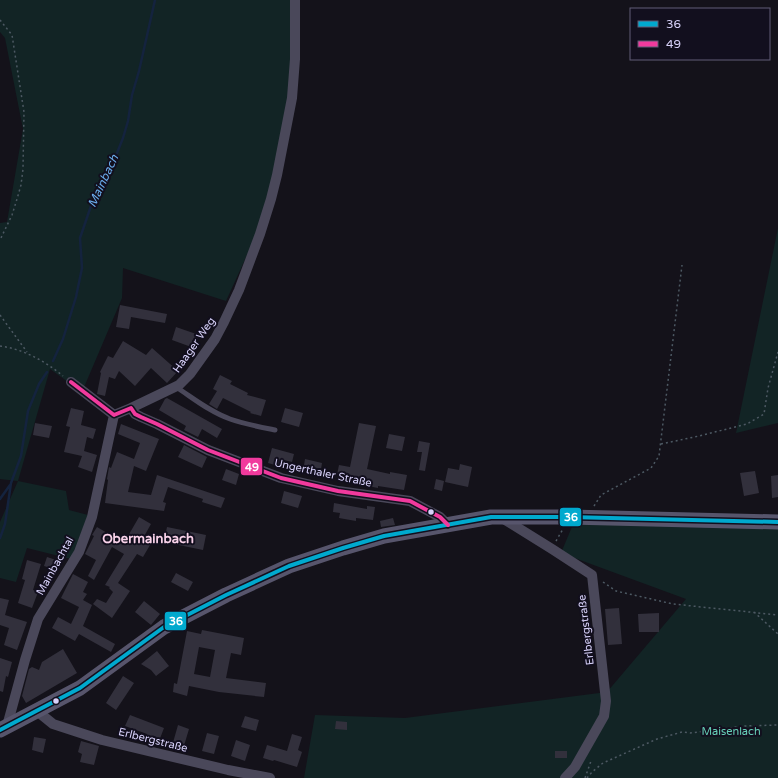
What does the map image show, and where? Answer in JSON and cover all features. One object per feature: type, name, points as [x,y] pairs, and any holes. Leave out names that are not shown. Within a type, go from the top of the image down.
[{"type":"main road","points":[[4,728],[80,688],[164,627],[226,595],[289,566],[384,536],[496,517],[569,517],[778,522]]},
{"type":"street","name":"Haager Weg","points":[[131,408],[179,385],[190,374],[215,339],[239,290],[260,234],[271,199],[292,98],[295,59],[295,0]]},
{"type":"street","points":[[71,382],[114,415],[131,408]]},
{"type":"street","name":"Ungerthaler Straße","points":[[131,408],[135,414],[208,450],[281,478],[338,491],[410,501],[440,517],[448,524]]},
{"type":"street","name":"Mainbachtal","points":[[4,728],[38,619],[79,552],[92,517],[114,415]]},
{"type":"street","points":[[496,517],[552,548],[592,575]]},
{"type":"street","name":"Erlbergstraße","points":[[564,778],[576,767],[604,716],[606,701],[592,575]]},
{"type":"street","name":"Erlbergstraße","points":[[37,711],[53,724],[102,740],[228,770],[270,778]]},
{"type":"lane","points":[[175,387],[229,419],[275,430]]},
{"type":"path","points":[[0,20],[12,34],[24,112],[23,169],[12,215],[0,240]]},
{"type":"path","points":[[594,506],[601,496],[651,468],[659,456],[682,265]]},
{"type":"path","points":[[0,316],[28,354]]},
{"type":"path","points":[[0,346],[28,354],[46,363],[71,382]]},
{"type":"path","points":[[660,444],[747,424],[764,414],[768,388],[778,352]]},
{"type":"path","points":[[552,548],[569,517]]},
{"type":"path","points":[[592,575],[616,591],[672,604],[778,615]]},
{"type":"path","points":[[754,612],[778,634]]},
{"type":"path","points":[[587,778],[603,763],[657,739],[682,732],[690,733],[745,726],[778,725]]},
{"type":"green space","points":[[0,0],[294,0],[293,85],[269,207],[226,301],[123,268],[122,298],[82,392],[50,369],[18,481],[0,479],[0,223],[7,222],[23,129],[5,38],[0,32]]},
{"type":"green space","points":[[778,228],[778,423],[736,433]]},
{"type":"green space","points":[[18,481],[66,491],[69,510],[88,515],[71,559],[27,548],[16,582],[0,578],[0,522]]},
{"type":"green space","name":"Maisenlach","points":[[574,522],[778,527],[778,778],[304,778],[315,715],[405,718],[607,692],[686,599],[561,553]]},
{"type":"building","points":[[120,305],[167,314],[165,323],[131,317],[129,329],[116,327]]},
{"type":"building","points":[[176,327],[199,335],[194,348],[172,340]]},
{"type":"building","points":[[123,341],[146,355],[152,348],[178,371],[167,383],[151,368],[135,386],[119,371],[115,379],[109,377],[105,396],[97,394],[100,372],[108,356],[113,358]]},
{"type":"building","points":[[220,375],[232,381],[230,384],[248,393],[247,395],[266,400],[261,416],[250,413],[251,412],[223,398],[217,409],[209,404],[217,391],[213,389]]},
{"type":"building","points":[[167,398],[222,429],[217,438],[202,429],[198,437],[184,430],[186,426],[159,410]]},
{"type":"building","points":[[71,408],[84,411],[81,425],[96,429],[93,439],[87,437],[84,451],[97,455],[92,472],[78,467],[82,456],[64,452],[70,427],[66,426]]},
{"type":"building","points":[[285,408],[303,413],[299,427],[281,422]]},
{"type":"building","points":[[35,423],[52,426],[49,438],[33,435]]},
{"type":"building","points":[[359,423],[376,426],[367,469],[390,474],[390,472],[407,475],[404,490],[368,486],[368,484],[348,480],[349,477],[337,475],[339,465],[350,467]]},
{"type":"building","points":[[121,424],[159,439],[146,471],[134,466],[128,492],[151,495],[157,475],[225,498],[221,508],[202,502],[203,499],[168,487],[163,502],[166,503],[164,511],[105,503],[109,467],[111,468],[117,452],[134,459],[140,443],[118,434]]},
{"type":"building","points":[[389,434],[405,437],[402,451],[386,448]]},
{"type":"building","points":[[419,441],[430,443],[425,471],[419,470],[422,452],[417,452]]},
{"type":"building","points":[[184,445],[207,457],[202,468],[178,457]]},
{"type":"building","points":[[272,448],[294,454],[292,462],[284,460],[282,467],[268,463]]},
{"type":"building","points":[[305,459],[322,463],[320,475],[303,472]]},
{"type":"building","points":[[460,464],[472,467],[468,487],[445,482],[448,468],[459,470]]},
{"type":"building","points":[[226,469],[239,474],[236,485],[222,480]]},
{"type":"building","points":[[755,471],[759,493],[744,496],[740,473]]},
{"type":"building","points":[[778,475],[778,497],[772,498],[771,476]]},
{"type":"building","points":[[436,479],[444,481],[442,491],[434,489]]},
{"type":"building","points":[[284,491],[302,496],[298,508],[281,503]]},
{"type":"building","points":[[334,503],[367,509],[367,506],[375,507],[373,520],[356,518],[356,521],[339,518],[340,513],[333,512]]},
{"type":"building","points":[[139,517],[151,524],[142,540],[150,545],[143,557],[137,554],[118,583],[130,591],[112,618],[93,604],[97,599],[106,603],[113,592],[109,588],[110,587],[105,585],[124,554],[112,547],[94,580],[88,576],[96,560],[85,554],[94,536],[92,535],[97,527],[124,543]]},
{"type":"building","points":[[393,518],[395,525],[381,527],[380,521]]},
{"type":"building","points":[[167,527],[206,535],[203,550],[164,542]]},
{"type":"building","points":[[47,557],[59,561],[57,570],[44,566]]},
{"type":"building","points":[[27,560],[41,564],[33,590],[38,592],[32,608],[18,603],[25,580],[22,579]]},
{"type":"building","points":[[176,573],[193,582],[188,591],[171,582]]},
{"type":"building","points":[[73,574],[88,582],[83,592],[87,594],[83,600],[92,605],[83,626],[115,644],[111,652],[79,634],[75,641],[52,628],[58,617],[71,624],[79,607],[61,598]]},
{"type":"building","points":[[0,598],[9,600],[5,615],[27,622],[17,650],[4,645],[9,628],[0,625]]},
{"type":"building","points":[[144,601],[160,614],[151,625],[135,612]]},
{"type":"building","points":[[619,608],[622,644],[608,645],[605,609]]},
{"type":"building","points":[[659,613],[659,632],[639,632],[638,614]]},
{"type":"building","points":[[202,630],[244,638],[241,655],[231,653],[226,678],[266,683],[264,697],[219,692],[189,686],[187,696],[173,692],[174,683],[177,684],[187,631],[201,634]],"holes":[[[199,647],[215,650],[210,677],[194,674]]]},
{"type":"building","points":[[63,649],[77,673],[26,703],[22,696],[29,669],[32,667],[39,670],[42,662]]},
{"type":"building","points":[[157,651],[169,666],[156,676],[151,670],[141,664]]},
{"type":"building","points":[[0,658],[12,662],[8,677],[6,676],[3,692],[0,691]]},
{"type":"building","points":[[123,676],[134,683],[116,710],[106,703]]},
{"type":"building","points":[[130,715],[164,728],[159,741],[146,737],[147,734],[125,726]]},
{"type":"building","points":[[245,716],[259,720],[256,731],[241,727]]},
{"type":"building","points":[[336,721],[347,722],[347,730],[335,729]]},
{"type":"building","points":[[178,725],[189,729],[183,749],[172,746]]},
{"type":"building","points":[[207,733],[219,736],[214,754],[202,751]]},
{"type":"building","points":[[292,734],[302,737],[298,750],[302,752],[297,767],[263,758],[267,745],[287,751]]},
{"type":"building","points":[[34,737],[46,739],[43,753],[32,750]]},
{"type":"building","points":[[236,740],[250,745],[245,761],[231,756]]},
{"type":"building","points":[[81,741],[99,746],[94,765],[80,762],[82,754],[78,752]]},
{"type":"building","points":[[555,751],[567,751],[567,758],[555,758]]},
{"type":"waterway","name":"Mainbach","points":[[53,361],[63,339],[76,297],[82,268],[80,238],[92,203],[123,138],[155,0]]},
{"type":"waterway","name":"Mainbach","points":[[0,538],[5,524],[11,483],[21,456],[28,411],[39,384],[47,372]]},
{"type":"waterway","name":"Mainbach","points":[[0,499],[10,485]]},
{"type":"transit line","name":"49","points":[[71,382],[114,415],[131,408],[135,414],[208,450],[281,478],[338,491],[410,501],[440,517],[448,525]]},
{"type":"transit line","name":"36","points":[[0,730],[80,688],[164,627],[226,595],[289,566],[384,536],[491,517],[569,517],[778,522]]},
{"type":"district","name":"Obermainbach","points":[[148,539]]}]
